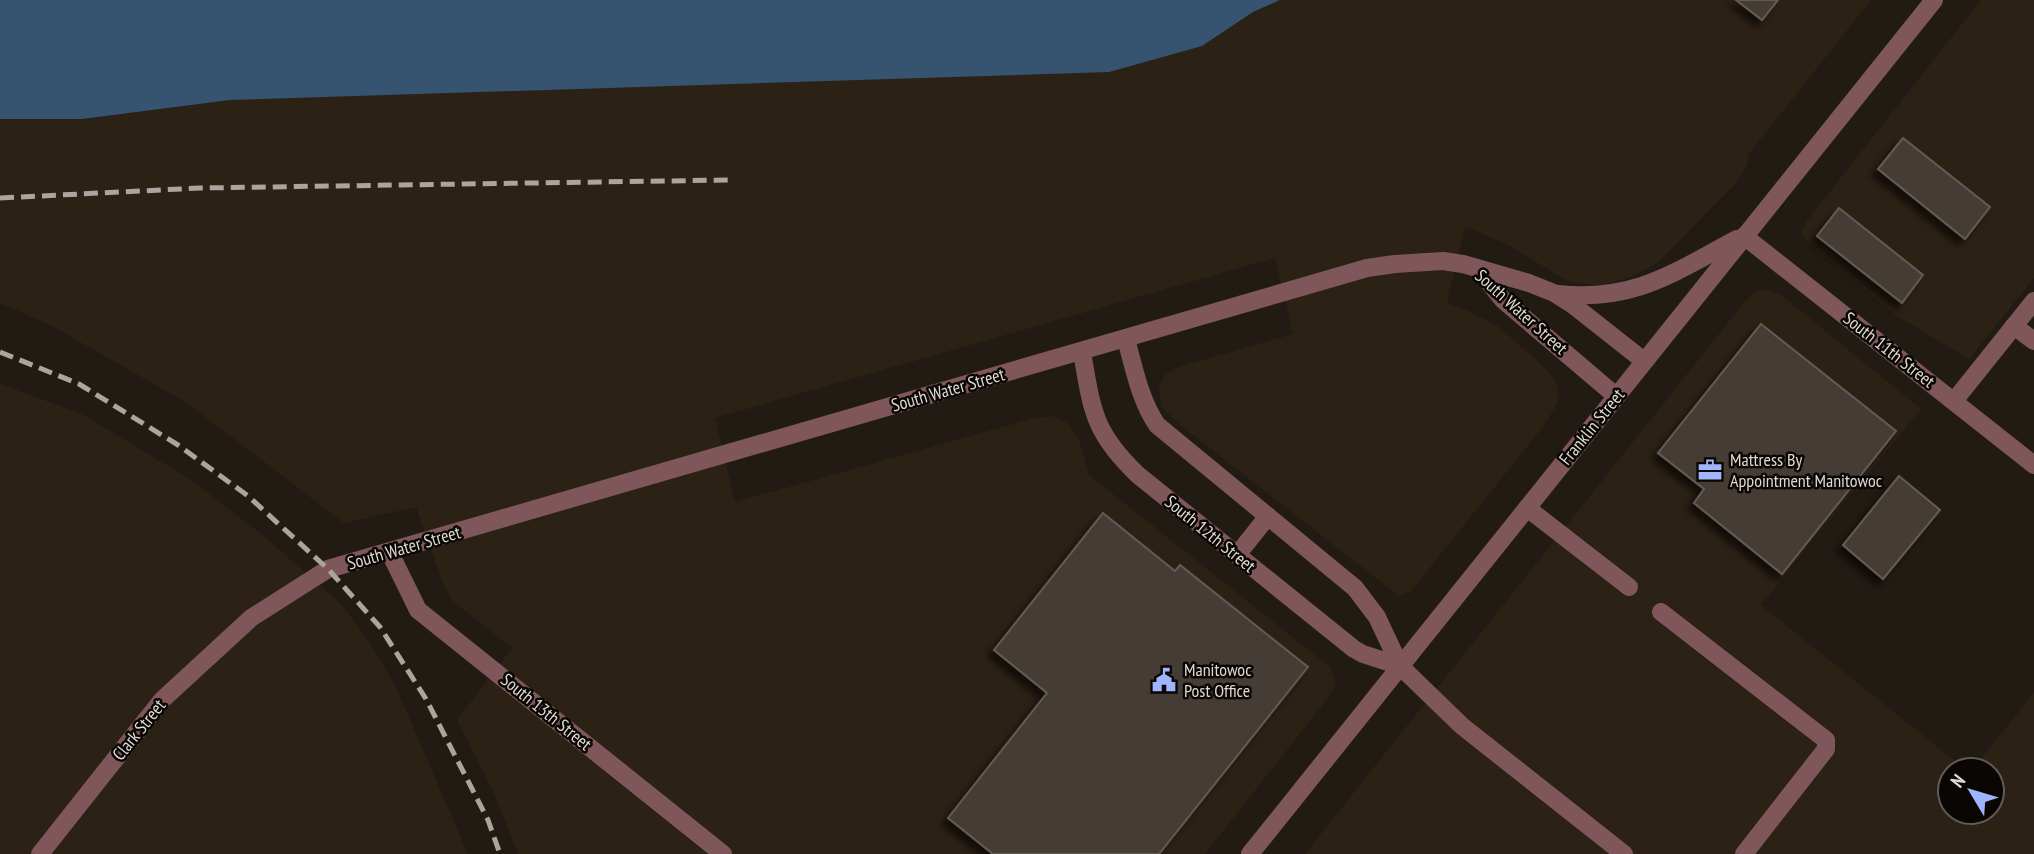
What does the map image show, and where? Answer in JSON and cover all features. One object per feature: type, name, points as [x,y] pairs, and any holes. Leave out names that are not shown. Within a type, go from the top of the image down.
[{"type":"street","name":"Franklin Street","points":[[1250,854],[1934,0]]},
{"type":"street","points":[[1480,271],[1510,277],[1554,293],[1582,296],[1627,292],[1658,281],[1744,236]]},
{"type":"street","name":"South 11th Street","points":[[1744,236],[2034,465]]},
{"type":"street","name":"South Water Street","points":[[251,618],[328,569],[1367,268],[1429,261],[1463,264],[1480,271],[1503,300],[1616,396]]},
{"type":"street","points":[[1554,293],[1644,361]]},
{"type":"street","points":[[1954,401],[2034,301]]},
{"type":"street","points":[[2014,326],[2034,341]]},
{"type":"street","name":"South 12th Street","points":[[1126,339],[1143,399],[1157,425],[1355,588],[1377,617],[1400,666],[1462,726],[1624,854]]},
{"type":"street","name":"South 12th Street","points":[[1082,352],[1091,404],[1100,431],[1117,455],[1138,475],[1354,649],[1400,666]]},
{"type":"street","points":[[1527,508],[1629,587]]},
{"type":"street","points":[[1237,555],[1268,516]]},
{"type":"street","name":"South 13th Street","points":[[390,553],[418,610],[723,854]]},
{"type":"street","points":[[1661,612],[1826,740],[1826,749],[1744,854]]},
{"type":"street","name":"Clark Street","points":[[40,854],[162,700],[251,618]]},
{"type":"shaded area","points":[[1280,0],[1871,0],[1748,155],[1748,164],[1735,184],[1657,263],[1631,277],[1599,286],[1567,281],[1510,246],[1465,226],[1447,303],[1499,327],[1543,366],[1555,380],[1559,394],[1556,406],[1542,428],[1411,591],[1399,596],[1179,424],[1161,406],[1159,386],[1166,374],[1178,367],[1293,334],[1275,258],[715,418],[735,502],[1031,419],[1053,416],[1069,424],[1080,443],[1089,475],[1330,667],[1336,684],[1328,698],[1205,854],[518,854],[494,793],[457,720],[512,648],[453,601],[445,588],[416,507],[344,523],[187,403],[52,326],[0,303],[0,119],[82,119],[230,100],[1202,46],[1253,12]]},
{"type":"shaded area","points":[[1981,0],[2034,0],[2034,278],[1969,359],[1897,316],[1808,243],[1801,233],[1806,222]]},
{"type":"shaded area","points":[[1768,290],[1780,294],[1921,409],[1761,605],[1949,756],[1936,756],[1936,826],[2006,826],[2006,756],[1983,756],[2034,693],[2034,854],[1305,854],[1746,300],[1757,291]]},
{"type":"shaded area","points":[[0,384],[82,414],[188,478],[259,532],[342,605],[395,685],[468,854],[0,854]]},
{"type":"water","points":[[0,0],[1280,0],[1253,12],[1202,46],[1109,72],[230,100],[82,119],[0,119]]},
{"type":"building","points":[[1736,0],[1778,0],[1762,20]]},
{"type":"building","points":[[1903,138],[1990,207],[1965,239],[1878,169]]},
{"type":"building","points":[[1839,208],[1923,275],[1902,303],[1817,236]]},
{"type":"building","points":[[1761,324],[1896,431],[1782,574],[1694,503],[1704,489],[1658,453]]},
{"type":"building","points":[[1899,476],[1940,510],[1883,579],[1843,545]]},
{"type":"building","name":"Manitowoc Post Office","points":[[1103,513],[1175,571],[1180,565],[1308,667],[1159,854],[993,854],[948,818],[1047,693],[994,650]]},
{"type":"railway","points":[[0,198],[200,188],[730,180]]},
{"type":"railway","points":[[0,352],[79,384],[178,445],[248,496],[328,569],[380,627],[426,699],[488,820],[500,854]]},
{"type":"place","name":"Mattress By Appointment Manitowoc","points":[[1710,470]]},
{"type":"place","name":"Manitowoc Post Office","points":[[1164,680]]}]
